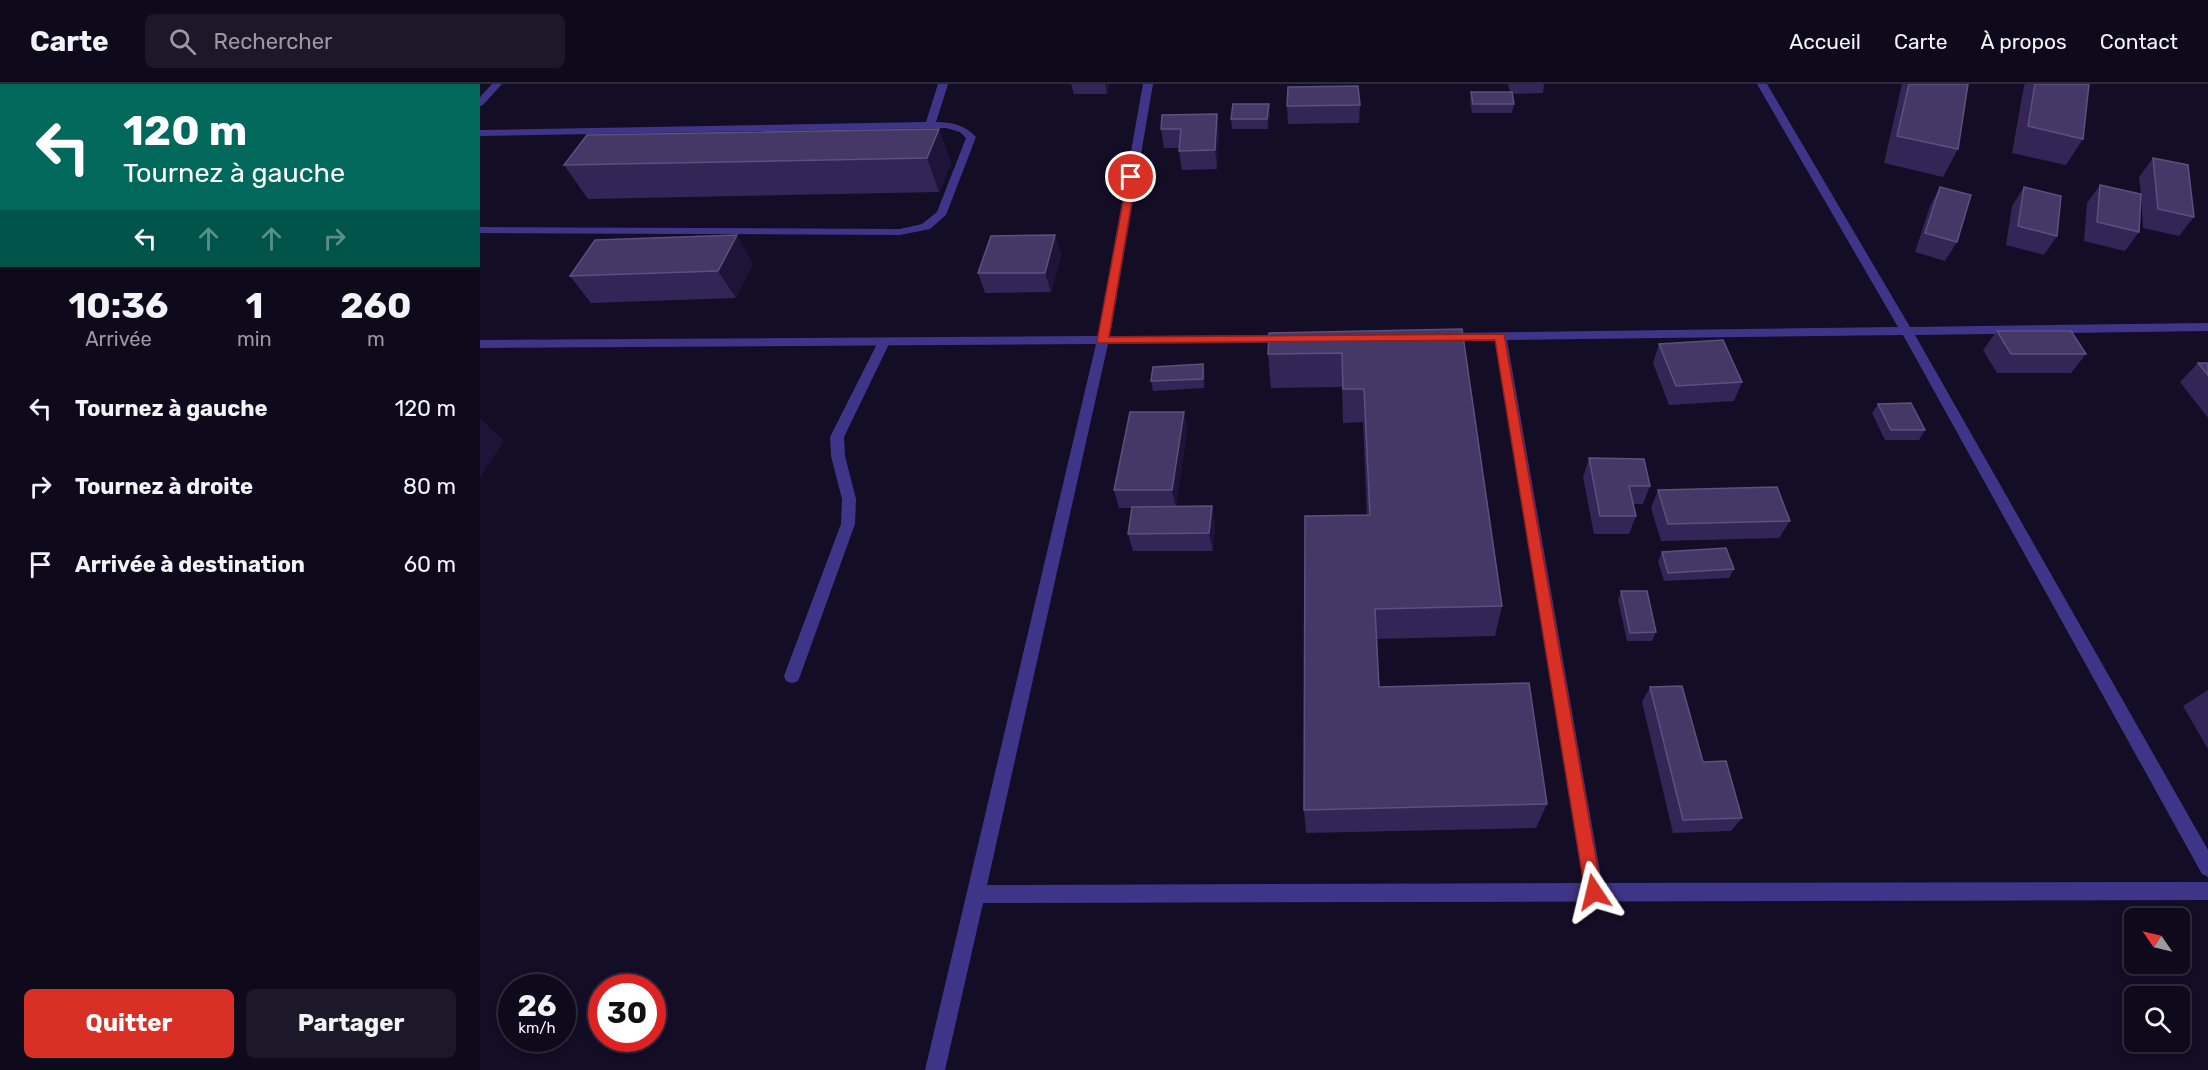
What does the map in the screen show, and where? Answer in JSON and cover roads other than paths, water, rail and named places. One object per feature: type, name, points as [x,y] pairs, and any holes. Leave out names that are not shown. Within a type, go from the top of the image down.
[{"type":"street","points":[[480,103],[497,84]]},
{"type":"street","points":[[930,125],[943,84]]},
{"type":"street","points":[[935,1070],[1103,341],[1148,84]]},
{"type":"street","points":[[1762,84],[1907,332],[2208,868]]},
{"type":"street","points":[[480,133],[947,124],[963,130],[971,137],[942,213],[926,227],[900,232],[480,230]]},
{"type":"street","points":[[1430,337],[2208,327]]},
{"type":"street","points":[[1500,336],[1594,892]]},
{"type":"street","points":[[480,344],[1302,339]]},
{"type":"street","points":[[792,676],[848,524],[849,499],[844,472],[838,456],[837,437],[884,342]]},
{"type":"street","points":[[975,894],[2208,891]]}]
